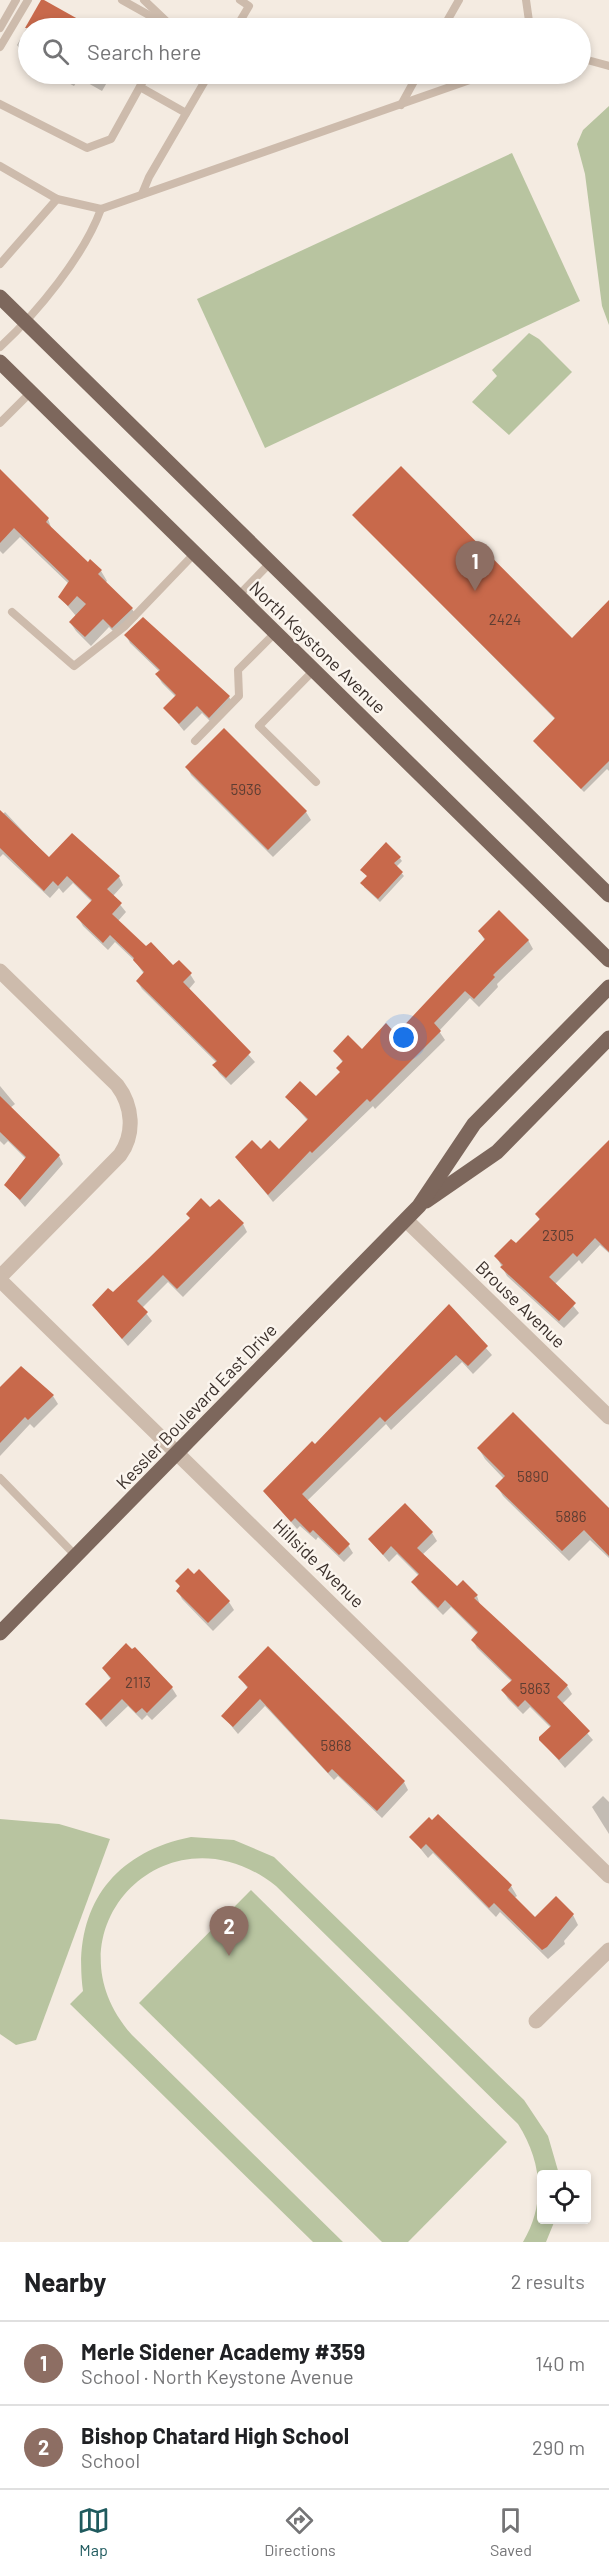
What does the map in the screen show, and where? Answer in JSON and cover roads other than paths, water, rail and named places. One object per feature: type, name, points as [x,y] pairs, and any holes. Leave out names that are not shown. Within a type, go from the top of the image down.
[{"type":"main road","name":"North Keystone Avenue","points":[[0,297],[609,894]]},
{"type":"main road","name":"North Keystone Avenue","points":[[0,362],[609,960]]},
{"type":"main road","name":"Kessler Boulevard East Drive","points":[[0,1633],[406,1220],[419,1206],[474,1124],[609,987]]},
{"type":"main road","name":"Kessler Boulevard East Drive","points":[[419,1206],[497,1152],[609,1038]]},
{"type":"street","points":[[0,970],[117,1085],[126,1101],[130,1124],[128,1141],[120,1155],[0,1279]]},
{"type":"street","name":"Brouse Avenue","points":[[406,1220],[609,1417]]},
{"type":"street","name":"Hillside Avenue","points":[[0,1279],[609,1876]]},
{"type":"street","points":[[536,2021],[609,1950]]},
{"type":"lane","points":[[0,28],[16,0]]},
{"type":"lane","points":[[0,47],[28,0]]},
{"type":"lane","points":[[122,0],[154,18]]},
{"type":"lane","points":[[240,0],[249,6],[242,18]]},
{"type":"lane","points":[[449,18],[459,0]]},
{"type":"lane","points":[[526,0],[529,18]]},
{"type":"lane","points":[[146,1],[162,18]]},
{"type":"lane","points":[[591,61],[609,66]]},
{"type":"lane","points":[[0,104],[87,148],[111,139],[142,84]]},
{"type":"lane","points":[[142,194],[149,177],[203,84]]},
{"type":"lane","points":[[401,105],[413,84]]},
{"type":"lane","points":[[0,166],[57,199],[100,209],[459,84]]},
{"type":"lane","points":[[140,87],[186,113]]},
{"type":"lane","points":[[0,264],[57,199]]},
{"type":"lane","points":[[0,347],[26,322],[92,234],[100,209]]},
{"type":"lane","points":[[0,423],[31,392]]},
{"type":"lane","points":[[12,612],[74,666],[125,626],[195,553]]},
{"type":"lane","points":[[238,596],[271,562]]},
{"type":"lane","points":[[195,741],[239,696],[238,670],[275,633]]},
{"type":"lane","points":[[314,670],[259,726],[316,782]]},
{"type":"lane","points":[[0,1478],[76,1556]]},
{"type":"place","name":"Merle Sidener Academy #359","points":[[475,591]]},
{"type":"place","name":"Bishop Chatard High School","points":[[229,1956]]}]
